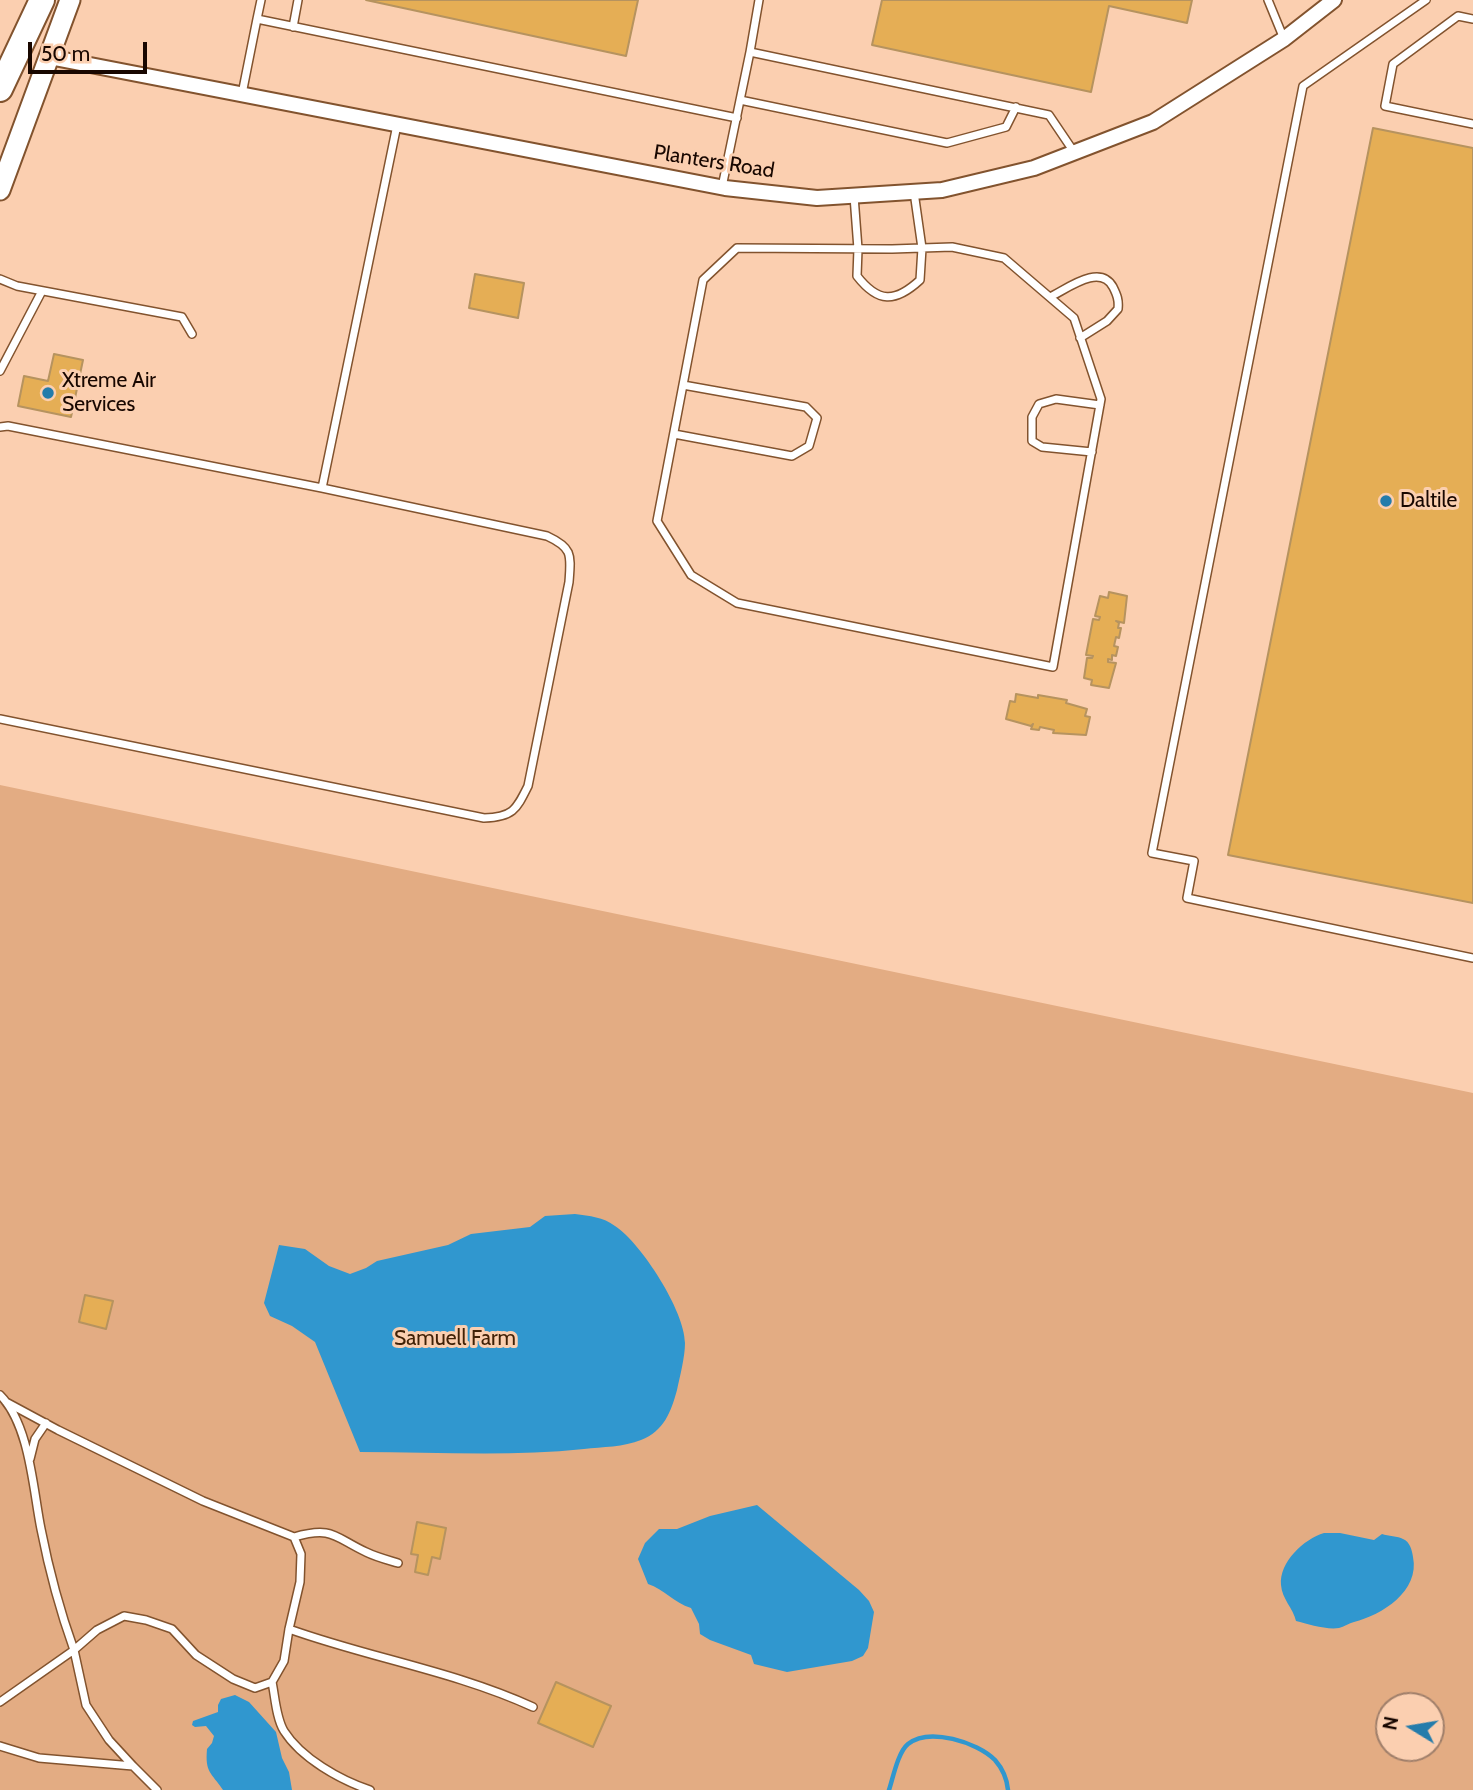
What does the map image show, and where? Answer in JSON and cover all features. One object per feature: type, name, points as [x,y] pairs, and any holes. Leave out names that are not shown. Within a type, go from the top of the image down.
[{"type":"highway","points":[[0,89],[42,0]]},
{"type":"main road","points":[[0,190],[70,0]]},
{"type":"street","name":"Planters Road","points":[[49,57],[722,187],[817,198],[942,190],[1034,168],[1074,153],[1153,122],[1284,39],[1334,0]]},
{"type":"lane","points":[[242,95],[261,0]]},
{"type":"lane","points":[[292,27],[298,0]]},
{"type":"lane","points":[[722,187],[760,0]]},
{"type":"lane","points":[[1268,0],[1284,39]]},
{"type":"lane","points":[[1426,0],[1303,86],[1152,853],[1194,860],[1187,898],[1473,958]]},
{"type":"lane","points":[[1473,19],[1458,16],[1393,64],[1385,106],[1473,124]]},
{"type":"lane","points":[[257,19],[737,118]]},
{"type":"lane","points":[[750,52],[1049,115],[1074,153]]},
{"type":"lane","points":[[740,100],[947,143],[1006,127],[1016,107]]},
{"type":"lane","points":[[322,488],[397,125]]},
{"type":"lane","points":[[854,196],[857,276],[870,292],[887,298],[904,294],[920,280],[922,248],[914,192]]},
{"type":"lane","points":[[951,247],[1004,258],[1074,318],[1101,399],[1054,667],[737,603],[691,575],[657,521],[704,280],[737,248],[922,248],[951,247]]},
{"type":"lane","points":[[1049,297],[1094,277],[1106,279],[1111,283],[1118,295],[1118,309],[1107,321],[1080,338]]},
{"type":"lane","points":[[0,279],[17,286],[182,317],[192,334]]},
{"type":"lane","points":[[0,371],[42,291]]},
{"type":"lane","points":[[674,434],[792,456],[809,446],[817,418],[806,407],[683,385]]},
{"type":"lane","points":[[1092,452],[1042,447],[1032,441],[1032,417],[1039,404],[1056,399],[1100,405]]},
{"type":"lane","points":[[0,428],[8,426],[547,536],[564,544],[571,559],[569,582],[528,786],[518,806],[503,817],[484,818],[0,719]]},
{"type":"lane","points":[[3,1399],[203,1501],[294,1537],[314,1531],[336,1534],[366,1552],[398,1563]]},
{"type":"lane","points":[[3,1399],[18,1423],[41,1532],[86,1704],[109,1740],[157,1790]]},
{"type":"lane","points":[[29,1467],[35,1439],[46,1423]]},
{"type":"lane","points":[[0,1702],[74,1650],[97,1630],[124,1616],[172,1629],[196,1655],[233,1679],[255,1688],[272,1682],[284,1661],[300,1582],[301,1554],[294,1537]]},
{"type":"lane","points":[[289,1629],[356,1652],[430,1670],[502,1693],[533,1707]]},
{"type":"lane","points":[[272,1682],[282,1729],[296,1745],[319,1764],[370,1790]]},
{"type":"lane","points":[[0,1746],[39,1758],[133,1766]]},
{"type":"green space","name":"Samuell Farm","points":[[0,785],[1473,1093],[1473,1790],[0,1790]]},
{"type":"water","points":[[575,1214],[606,1221],[637,1247],[670,1296],[683,1329],[683,1360],[669,1413],[661,1426],[649,1436],[634,1442],[528,1453],[360,1452],[315,1342],[292,1326],[270,1316],[264,1303],[279,1245],[305,1249],[329,1266],[350,1274],[377,1261],[448,1245],[471,1234],[530,1227],[545,1216]]},
{"type":"water","points":[[757,1505],[869,1601],[874,1612],[868,1648],[863,1656],[852,1661],[787,1672],[754,1664],[751,1655],[700,1634],[699,1624],[691,1608],[648,1584],[638,1559],[645,1543],[659,1529],[677,1529],[710,1516]]},
{"type":"water","points":[[1324,1533],[1340,1533],[1374,1540],[1382,1534],[1405,1540],[1412,1552],[1414,1569],[1405,1591],[1376,1614],[1341,1627],[1323,1627],[1296,1621],[1282,1590],[1281,1576],[1288,1560],[1301,1546]]},
{"type":"water","points":[[235,1695],[249,1702],[276,1732],[292,1790],[223,1790],[210,1772],[207,1749],[214,1736],[206,1726],[192,1725],[193,1721],[218,1712],[221,1699]]},
{"type":"building","points":[[366,0],[638,0],[626,56]]},
{"type":"building","points":[[882,0],[1192,0],[1187,23],[1109,6],[1091,92],[872,45]]},
{"type":"building","name":"Daltile","points":[[1373,128],[1473,148],[1473,903],[1228,855]]},
{"type":"building","points":[[475,274],[524,283],[518,318],[469,308]]},
{"type":"building","name":"Xtreme Air Services","points":[[54,354],[83,360],[71,417],[18,406],[24,376],[48,381]]},
{"type":"building","points":[[1109,592],[1127,596],[1124,623],[1116,621],[1119,623],[1118,628],[1121,628],[1114,646],[1118,647],[1116,656],[1112,655],[1112,660],[1108,659],[1108,662],[1116,663],[1109,688],[1091,685],[1092,680],[1084,678],[1087,658],[1093,656],[1086,655],[1093,619],[1099,620],[1100,617],[1095,616],[1100,596],[1108,598]]},
{"type":"building","points":[[1016,694],[1067,700],[1066,703],[1087,709],[1085,716],[1090,717],[1086,735],[1053,733],[1054,730],[1040,727],[1039,730],[1031,729],[1033,724],[1031,726],[1006,719],[1010,701],[1015,702]]},
{"type":"building","points":[[85,1295],[113,1301],[106,1329],[79,1322]]},
{"type":"building","points":[[417,1522],[446,1528],[440,1559],[432,1557],[428,1575],[415,1572],[418,1555],[411,1554]]},
{"type":"building","points":[[556,1682],[611,1706],[593,1747],[538,1723]]},
{"type":"waterway","points":[[889,1790],[904,1748],[917,1739],[928,1737],[953,1739],[987,1753],[1002,1770],[1008,1790]]},
{"type":"place","name":"Xtreme Air Services","points":[[48,393]]},
{"type":"place","name":"Daltile","points":[[1386,501]]}]
